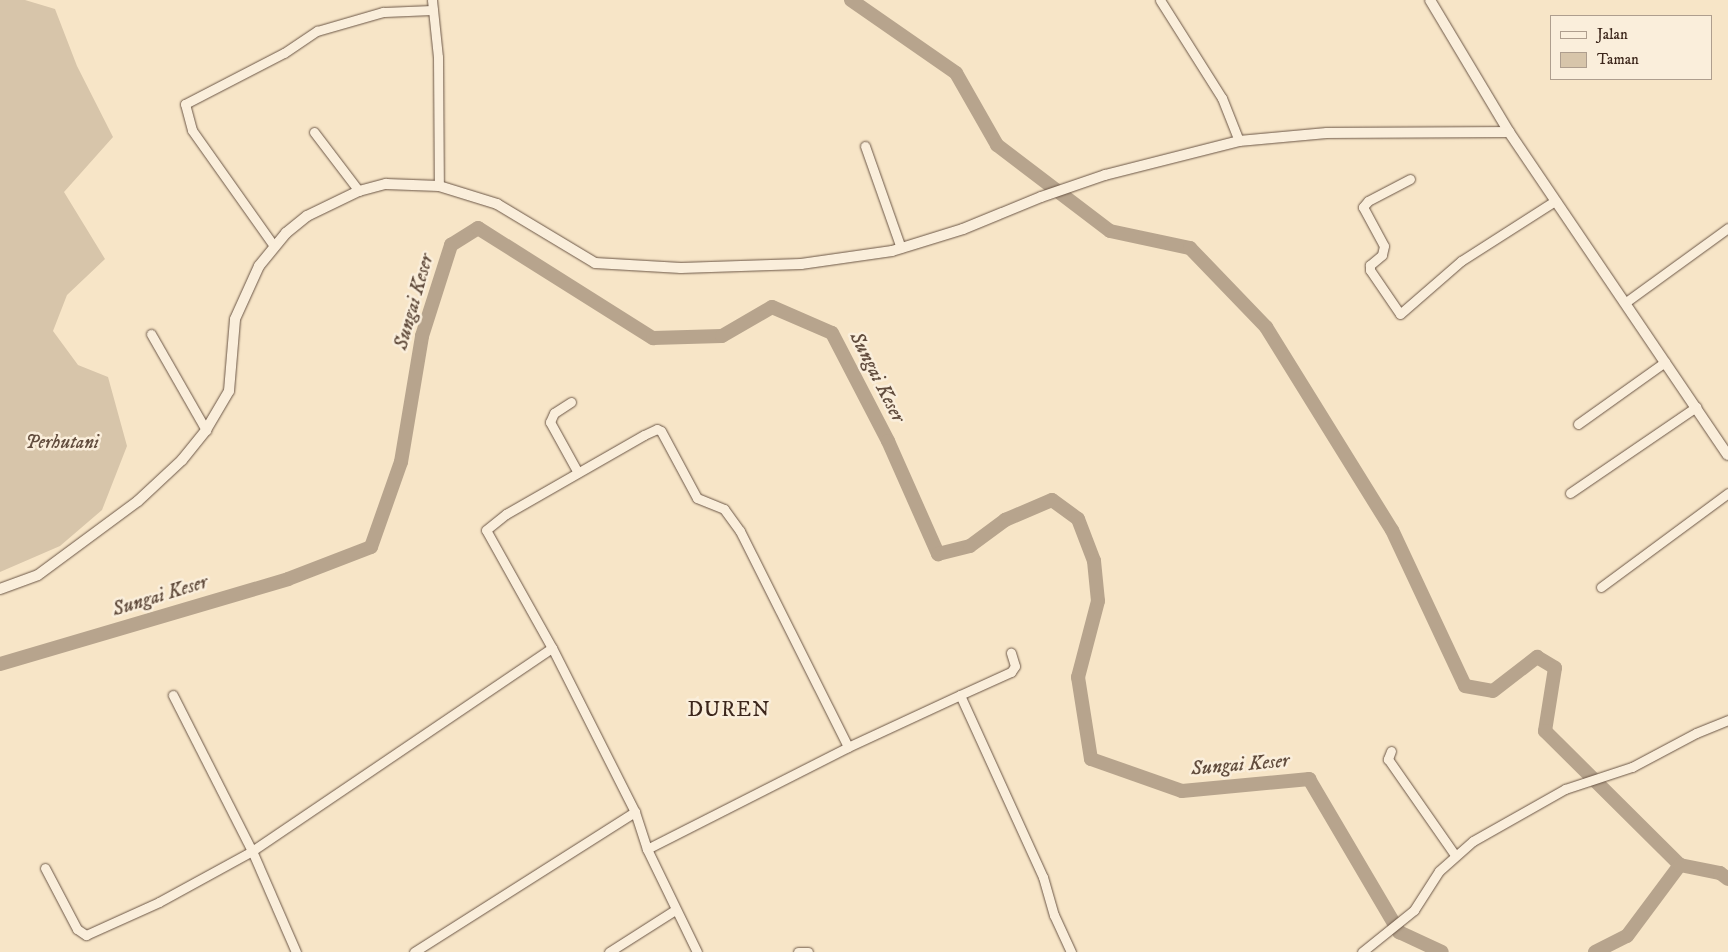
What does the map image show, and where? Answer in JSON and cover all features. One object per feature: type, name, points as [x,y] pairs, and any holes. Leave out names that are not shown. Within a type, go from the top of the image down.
[{"type":"street","points":[[432,0],[438,57],[440,186]]},
{"type":"street","points":[[1160,0],[1222,98],[1239,141]]},
{"type":"street","points":[[1430,0],[1509,132],[1728,455]]},
{"type":"street","points":[[274,246],[192,130],[185,104],[284,53],[317,31],[383,12],[433,10]]},
{"type":"street","points":[[314,132],[359,191]]},
{"type":"street","points":[[0,589],[38,575],[104,527],[182,460],[206,430],[229,390],[231,338],[241,300],[259,266],[286,233],[321,207],[359,191],[386,184],[440,186],[497,204],[531,221],[564,247],[594,263],[681,268],[802,264],[901,248],[963,229],[1061,189],[1239,141],[1327,134],[1509,132]]},
{"type":"street","points":[[865,146],[901,248]]},
{"type":"street","points":[[1410,179],[1368,201],[1363,207],[1384,246],[1382,255],[1370,265],[1370,270],[1400,314],[1460,262],[1555,201]]},
{"type":"street","points":[[1626,302],[1728,228]]},
{"type":"street","points":[[151,334],[206,430]]},
{"type":"street","points":[[1578,424],[1666,362]]},
{"type":"street","points":[[571,402],[554,413],[550,422],[578,471]]},
{"type":"street","points":[[1570,493],[1696,407]]},
{"type":"street","points":[[697,952],[675,910],[648,850],[635,812],[552,648],[486,530],[506,514],[578,471],[654,430],[661,431],[697,498],[724,509],[740,531],[848,747]]},
{"type":"street","points":[[1601,587],[1728,493]]},
{"type":"street","points":[[45,868],[77,929],[86,935],[158,902],[252,851],[552,648]]},
{"type":"street","points":[[648,850],[848,747],[1011,672],[1015,666],[1010,653]]},
{"type":"street","points":[[174,694],[252,851],[296,952]]},
{"type":"street","points":[[960,695],[1043,877],[1054,915],[1071,952]]},
{"type":"street","points":[[1362,952],[1414,910],[1430,882],[1455,855],[1539,802],[1632,767],[1696,733],[1728,720]]},
{"type":"street","points":[[1391,751],[1388,759],[1455,855]]},
{"type":"street","points":[[414,952],[635,812]]},
{"type":"street","points":[[609,952],[675,910]]},
{"type":"street","points":[[798,952],[808,952]]},
{"type":"green space","name":"Perhutani","points":[[0,0],[25,0],[55,9],[77,66],[113,137],[64,192],[105,259],[67,295],[53,331],[78,365],[108,377],[127,446],[102,510],[60,546],[0,572]]},
{"type":"waterway","points":[[851,0],[956,73],[997,145],[1110,231],[1190,248],[1266,327],[1392,530],[1465,686],[1493,691],[1537,657],[1555,668],[1545,731],[1680,865]]},
{"type":"waterway","name":"Sungai Keser","points":[[0,664],[288,579],[371,547],[401,462],[422,336],[451,245],[478,228],[653,338],[722,336],[772,307],[832,333],[888,441],[938,554],[970,546],[1005,520],[1052,500],[1078,519],[1094,561],[1098,601],[1078,677],[1091,759],[1182,791],[1309,779],[1399,932],[1442,952]]},
{"type":"waterway","name":"Sungai Keser","points":[[1595,952],[1627,936],[1680,865],[1720,873],[1728,879]]},
{"type":"district","name":"DUREN","points":[[729,710]]}]
